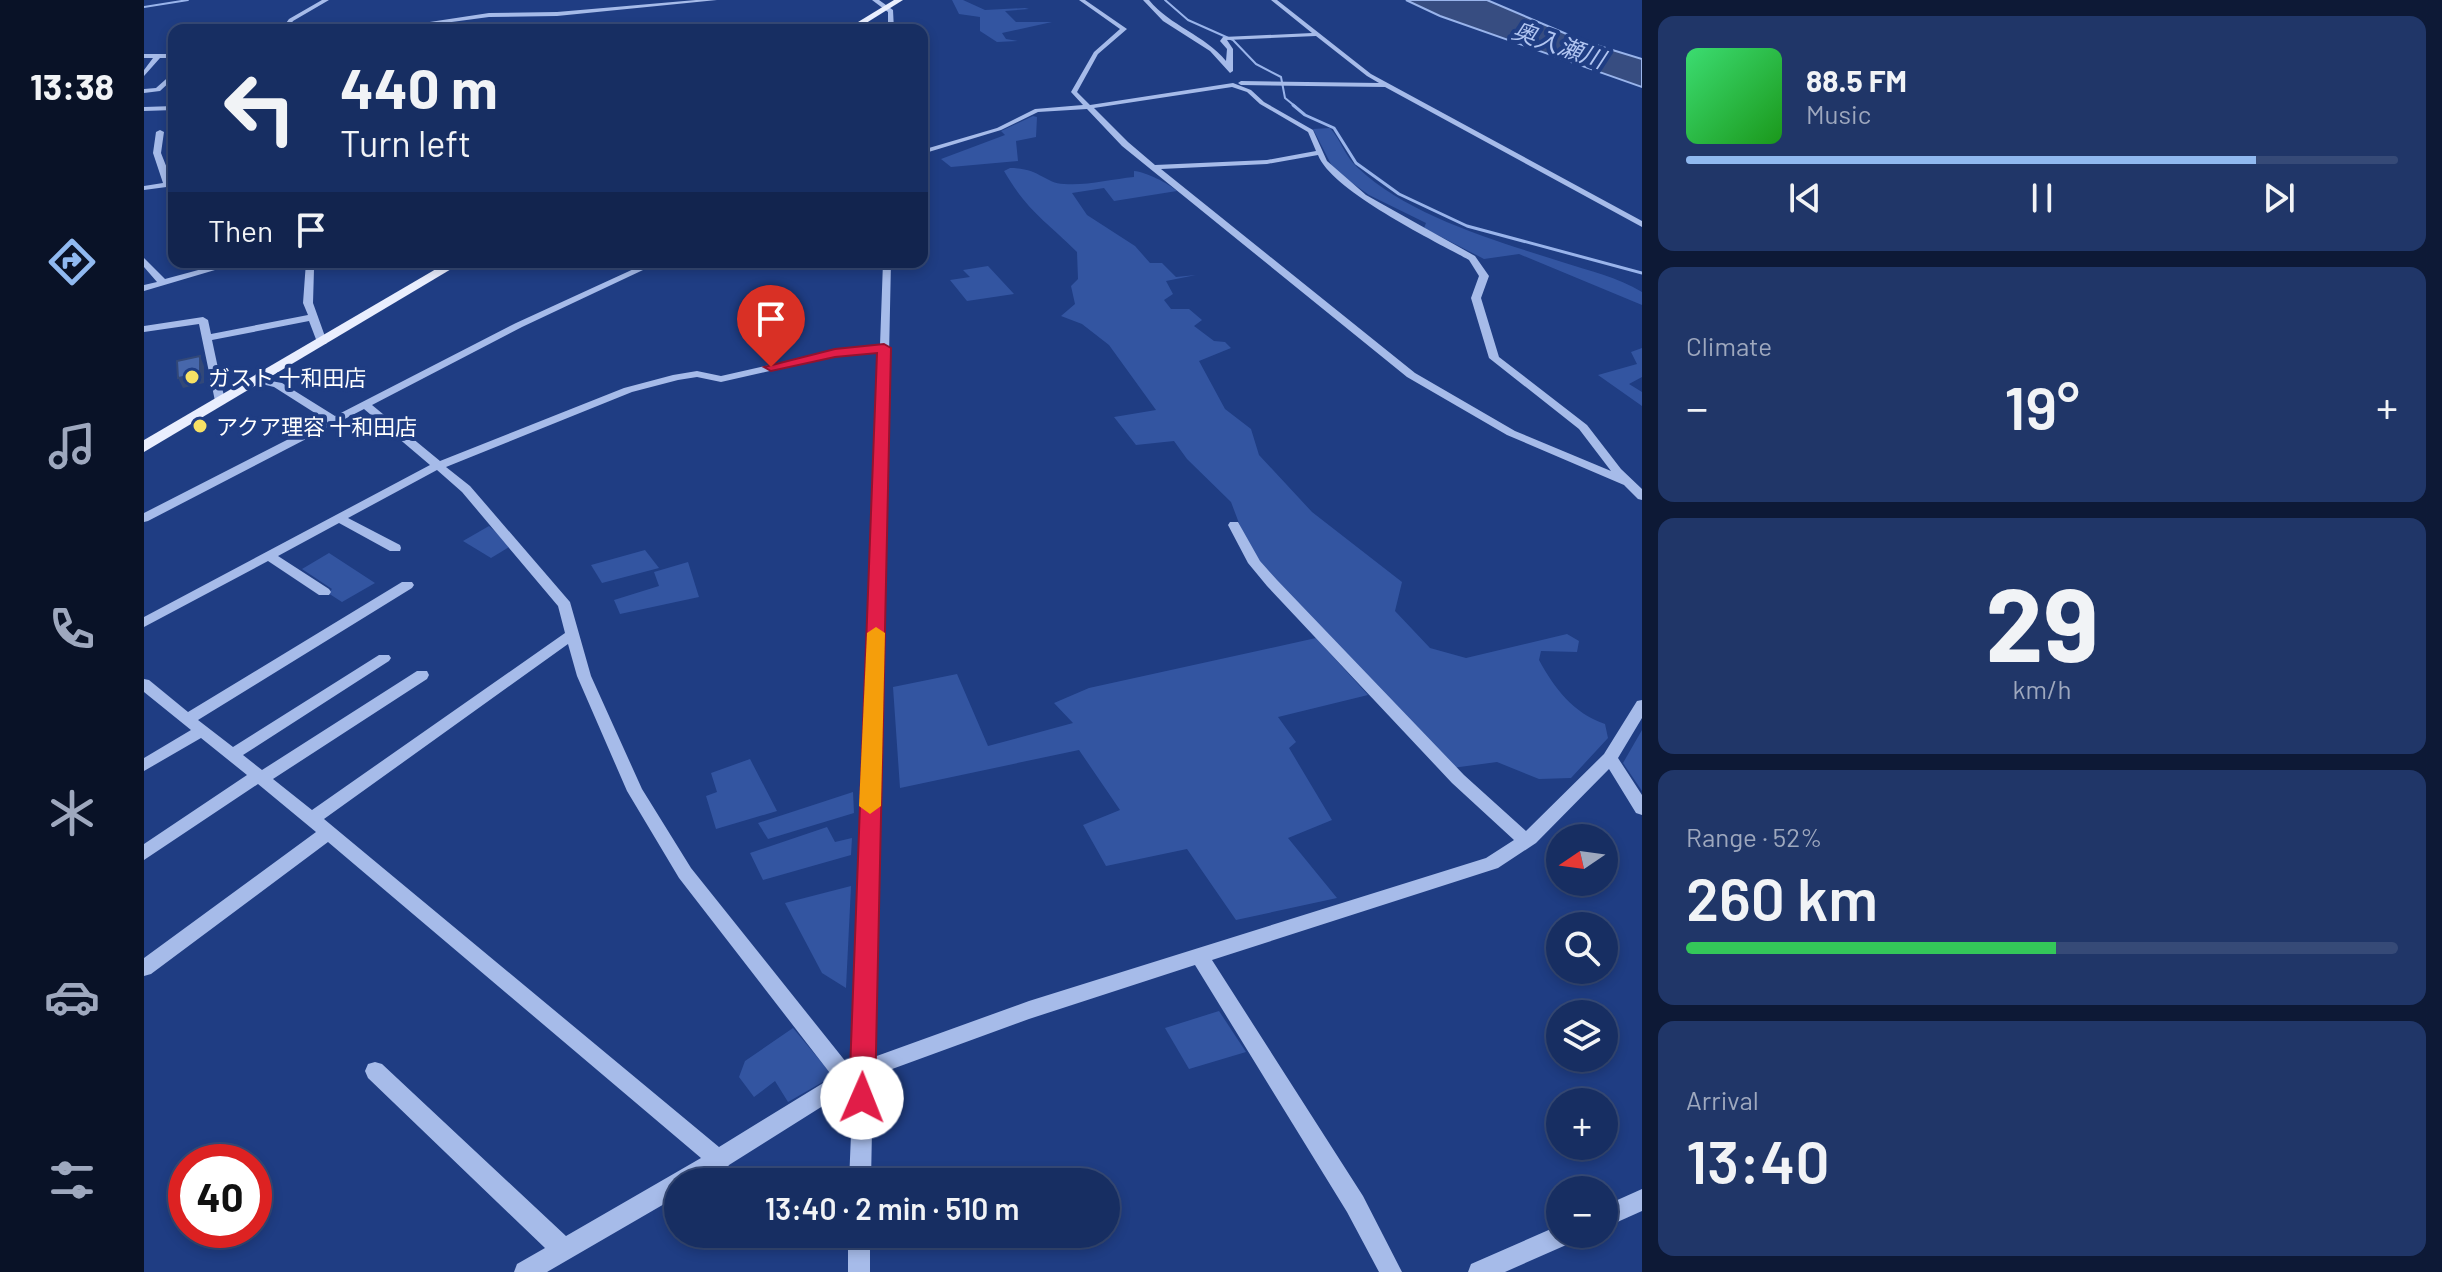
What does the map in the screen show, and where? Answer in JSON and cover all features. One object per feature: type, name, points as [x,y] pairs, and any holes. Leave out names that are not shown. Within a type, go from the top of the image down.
[{"type":"main road","points":[[858,24],[899,0]]},
{"type":"main road","points":[[144,447],[447,268]]},
{"type":"street","points":[[288,24],[326,0]]},
{"type":"street","points":[[424,24],[489,15],[557,14],[714,0]]},
{"type":"street","points":[[875,0],[892,14],[891,24]]},
{"type":"street","points":[[1082,0],[1124,29],[1096,53],[1075,87],[1076,95],[1153,167],[1411,375],[1511,433],[1627,483]]},
{"type":"street","points":[[1146,0],[1159,16],[1217,52],[1231,77],[1262,103],[1311,131],[1319,153],[1333,173],[1377,207],[1472,258],[1484,276],[1476,298],[1494,358],[1583,427],[1627,483],[1642,496]]},
{"type":"street","points":[[1274,0],[1369,75],[1642,224]]},
{"type":"street","points":[[1231,77],[1230,49],[1223,41],[1227,37],[1317,34]]},
{"type":"street","points":[[144,56],[168,56]]},
{"type":"street","points":[[144,74],[158,56]]},
{"type":"street","points":[[928,150],[999,129],[1037,110],[1087,107],[1231,77],[1240,83],[1388,86]]},
{"type":"street","points":[[144,91],[158,90],[168,80]]},
{"type":"street","points":[[144,109],[168,108]]},
{"type":"street","points":[[160,132],[157,153],[168,177]]},
{"type":"street","points":[[1153,167],[1267,162],[1319,153]]},
{"type":"street","points":[[144,188],[168,184]]},
{"type":"street","points":[[144,261],[163,283]]},
{"type":"street","points":[[144,288],[217,268]]},
{"type":"street","points":[[310,268],[308,303],[322,342]]},
{"type":"street","points":[[144,518],[519,325],[643,268]]},
{"type":"street","points":[[859,1168],[855,1075],[887,268]]},
{"type":"street","points":[[207,338],[313,317]]},
{"type":"street","points":[[144,329],[203,320],[220,401]]},
{"type":"street","points":[[144,623],[440,465],[628,390],[677,377],[697,374],[721,379],[835,353],[884,348]]},
{"type":"street","points":[[258,380],[278,385],[334,420]]},
{"type":"street","points":[[364,404],[466,489],[565,605],[584,676],[616,753],[685,873],[855,1075]]},
{"type":"street","points":[[340,518],[395,548]]},
{"type":"street","points":[[1234,525],[1254,563],[1296,609],[1458,779],[1526,841]]},
{"type":"street","points":[[269,556],[324,592]]},
{"type":"street","points":[[188,719],[407,585]]},
{"type":"street","points":[[312,819],[573,634]]},
{"type":"street","points":[[232,755],[384,658]]},
{"type":"street","points":[[144,853],[422,675]]},
{"type":"street","points":[[144,684],[312,819],[720,1161]]},
{"type":"street","points":[[707,1168],[855,1075],[1029,1010],[1492,863],[1526,841],[1610,758],[1641,711]]},
{"type":"street","points":[[144,765],[201,731]]},
{"type":"street","points":[[1610,758],[1642,809]]},
{"type":"street","points":[[144,968],[327,833]]},
{"type":"street","points":[[1199,956],[1355,1204],[1391,1272]]},
{"type":"street","points":[[375,1071],[563,1249]]},
{"type":"street","points":[[525,1272],[664,1192]]},
{"type":"street","points":[[1618,1211],[1642,1200]]},
{"type":"street","points":[[1479,1272],[1546,1242]]},
{"type":"street","points":[[859,1248],[859,1272]]},
{"type":"shaded area","points":[[952,0],[963,0],[985,10],[1025,8],[1029,9],[1005,11],[1016,22],[1052,22],[1002,33],[1006,39],[1018,41],[997,42],[980,31],[980,17],[959,14]]},
{"type":"shaded area","points":[[1037,117],[1036,137],[1016,141],[1018,161],[951,167],[941,159],[1005,135],[1001,131]]},
{"type":"shaded area","points":[[1330,128],[1354,164],[1402,200],[1482,236],[1623,282],[1642,292],[1642,305],[1519,254],[1484,259],[1424,228],[1426,223],[1369,195],[1334,170],[1313,129]]},
{"type":"shaded area","points":[[1010,168],[1028,170],[1057,183],[1072,184],[1134,177],[1134,171],[1157,178],[1177,191],[1114,201],[1104,188],[1072,193],[1087,215],[1135,246],[1150,263],[1162,263],[1176,277],[1196,275],[1166,281],[1173,294],[1164,300],[1171,309],[1189,309],[1202,320],[1194,326],[1214,341],[1225,342],[1231,348],[1199,361],[1225,409],[1251,429],[1259,455],[1312,512],[1402,582],[1395,611],[1430,648],[1466,658],[1567,634],[1579,641],[1577,652],[1541,651],[1539,660],[1574,707],[1605,724],[1608,738],[1571,778],[1539,779],[1497,762],[1452,768],[1279,587],[1248,547],[1231,502],[1187,459],[1174,441],[1136,445],[1114,417],[1156,410],[1109,345],[1082,324],[1061,316],[1075,304],[1071,286],[1078,279],[1077,252],[1021,196],[1004,171]]},
{"type":"shaded area","points":[[988,266],[1014,294],[967,301],[950,280],[970,277],[963,270]]},
{"type":"shaded area","points":[[1642,348],[1642,377],[1629,384],[1642,392],[1642,406],[1598,375],[1637,364],[1631,352]]},
{"type":"shaded area","points":[[489,526],[511,546],[491,558],[463,541]]},
{"type":"shaded area","points":[[645,550],[659,568],[602,583],[591,565]]},
{"type":"shaded area","points":[[329,553],[375,583],[342,602],[328,593],[332,589],[302,569]]},
{"type":"shaded area","points":[[688,562],[699,597],[620,614],[614,600],[659,586],[654,572]]},
{"type":"shaded area","points":[[1316,638],[1368,695],[1278,717],[1296,742],[1289,748],[1332,820],[1288,838],[1337,898],[1236,920],[1187,849],[1106,866],[1083,825],[1120,810],[1079,750],[900,788],[893,687],[957,674],[988,746],[1073,723],[1054,703],[1089,688]]},
{"type":"shaded area","points":[[1642,730],[1642,791],[1623,763]]},
{"type":"shaded area","points":[[750,759],[777,811],[716,829],[706,796],[717,792],[711,773]]},
{"type":"shaded area","points":[[853,792],[854,813],[768,839],[758,823]]},
{"type":"shaded area","points":[[827,827],[835,842],[852,838],[851,855],[763,880],[750,853]]},
{"type":"shaded area","points":[[851,886],[846,988],[822,973],[785,903]]},
{"type":"shaded area","points":[[1219,1011],[1246,1052],[1189,1069],[1165,1028]]},
{"type":"shaded area","points":[[793,1028],[833,1076],[788,1102],[775,1081],[754,1097],[739,1077],[745,1061]]},
{"type":"water","name":"奥入瀬川","points":[[1406,0],[1487,0],[1583,41],[1642,59],[1642,87],[1440,16]]},
{"type":"building","points":[[200,356],[200,374],[178,378],[177,361]]},
{"type":"waterway","points":[[144,7],[188,0]]},
{"type":"waterway","points":[[1165,0],[1188,20],[1233,40],[1256,64],[1281,77],[1285,98],[1296,107]]},
{"type":"waterway","points":[[1293,105],[1305,115],[1334,128],[1356,163],[1399,194],[1467,226],[1642,273]]},
{"type":"slow traffic","points":[[870,806],[876,633]]},
{"type":"place","name":"ガスト 十和田店","points":[[192,377]]},
{"type":"place","name":"アクア理容 十和田店","points":[[200,426]]},
{"type":"route","points":[[771,367],[835,353],[884,348],[862,1098]]}]
